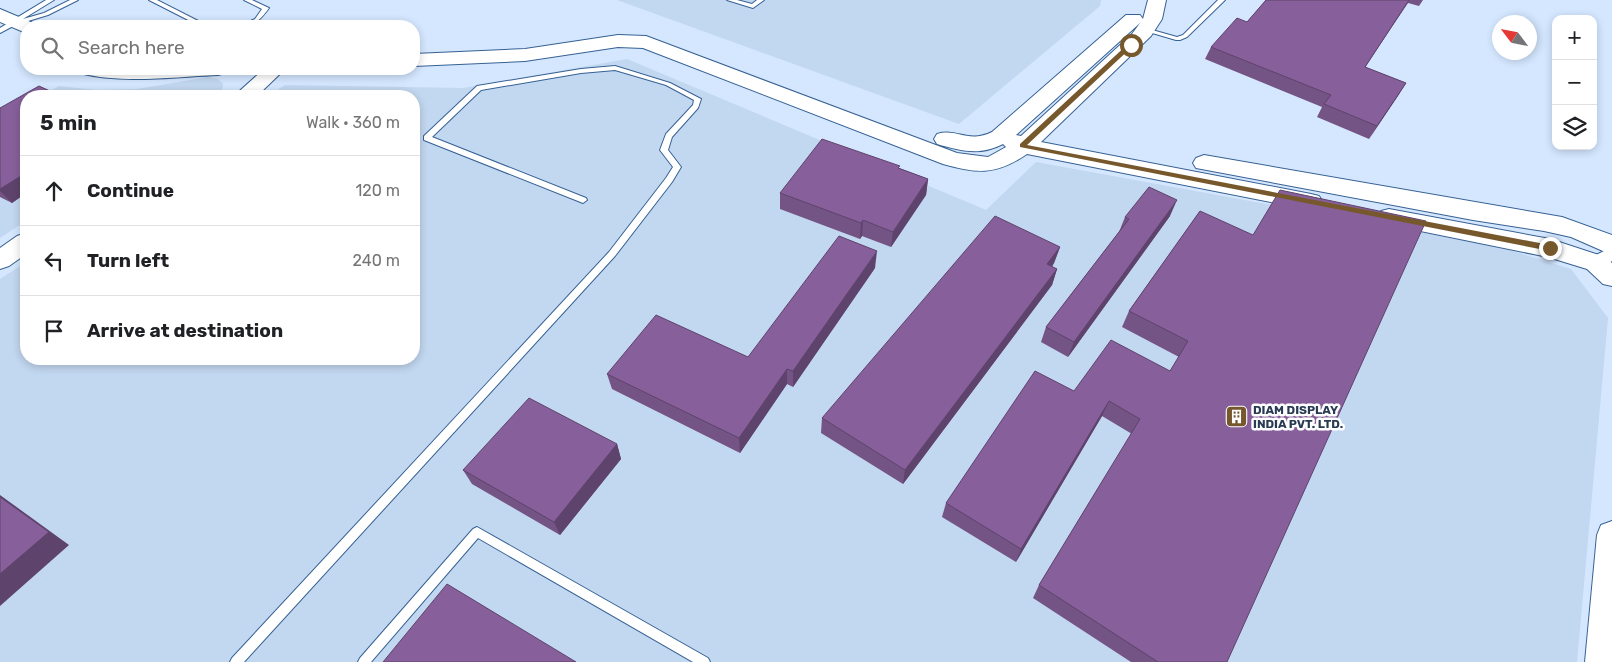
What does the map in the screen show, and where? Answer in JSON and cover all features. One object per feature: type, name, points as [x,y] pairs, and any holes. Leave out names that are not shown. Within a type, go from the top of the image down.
[{"type":"street","points":[[420,60],[525,55],[618,41],[646,42],[951,159],[971,164],[992,164],[1008,157],[1017,137],[1132,20],[1136,14],[1139,0]]},
{"type":"street","points":[[1017,137],[1145,30],[1153,17],[1157,0]]},
{"type":"street","points":[[420,50],[524,46],[607,34],[642,33],[668,38],[937,137],[970,147],[1017,137],[1553,224],[1586,232],[1612,246]]},
{"type":"street","points":[[0,36],[20,44]]},
{"type":"street","points":[[252,90],[269,75]]},
{"type":"street","points":[[1017,137],[1550,248],[1607,265]]},
{"type":"street","points":[[0,260],[20,246]]},
{"type":"street","points":[[1602,662],[1612,535]]},
{"type":"lane","points":[[10,24],[34,8],[51,0]]},
{"type":"lane","points":[[152,0],[193,20]]},
{"type":"lane","points":[[247,0],[266,8],[257,20]]},
{"type":"lane","points":[[730,0],[753,6],[761,0]]},
{"type":"lane","points":[[1145,30],[1168,38],[1178,39],[1184,36],[1222,0]]},
{"type":"lane","points":[[24,20],[46,14],[70,1]]},
{"type":"lane","points":[[236,662],[612,254],[677,167],[664,150],[666,142],[669,136],[696,106],[698,99],[668,84],[615,68],[580,72],[479,88],[427,138],[583,200]]},
{"type":"lane","points":[[364,662],[477,532],[704,662]]},
{"type":"shaded area","points":[[617,0],[1101,0],[1100,6],[959,124]]},
{"type":"shaded area","points":[[627,59],[986,210],[1036,162],[1497,246],[1571,269],[1608,318],[1577,662],[0,662],[0,279],[20,266],[20,365],[420,365],[420,90],[277,90],[285,85],[463,88]]},
{"type":"shaded area","points":[[208,77],[218,79],[223,84],[222,90],[96,90],[137,89]]},
{"type":"shaded area","points":[[59,86],[96,90],[52,90]]},
{"type":"shaded area","points":[[20,108],[20,225],[0,238],[0,120]]},
{"type":"building","points":[[1266,0],[1409,0],[1365,67],[1406,83],[1377,126],[1324,104],[1331,95],[1211,47],[1237,18],[1247,22]]},
{"type":"building","points":[[39,86],[48,90],[32,90]]},
{"type":"building","points":[[20,97],[20,177],[0,189],[0,108]]},
{"type":"building","points":[[822,139],[900,166],[898,168],[928,179],[893,232],[863,220],[861,223],[780,193]]},
{"type":"building","points":[[1149,187],[1177,200],[1074,342],[1046,327],[1129,219],[1125,217]]},
{"type":"building","name":"DIAM DISPLAY INDIA PVT. LTD.","points":[[1280,190],[1426,221],[1227,662],[1158,662],[1039,585],[1140,419],[1109,401],[1021,549],[946,503],[1035,371],[1074,391],[1111,340],[1170,371],[1188,341],[1129,311],[1200,211],[1253,235]]},
{"type":"building","points":[[995,216],[1060,247],[1047,264],[1057,269],[905,470],[822,418]]},
{"type":"building","points":[[839,236],[877,251],[793,371],[787,369],[739,438],[607,374],[656,315],[748,357]]},
{"type":"building","points":[[529,398],[617,444],[554,522],[463,470]]},
{"type":"building","points":[[0,497],[49,532],[0,574]]},
{"type":"building","points":[[447,584],[576,662],[383,662]]},
{"type":"place","name":"DIAM DISPLAY INDIA PVT. LTD.","points":[[1237,417]]},
{"type":"route","points":[[1131,45],[1022,146],[1550,248]]}]
